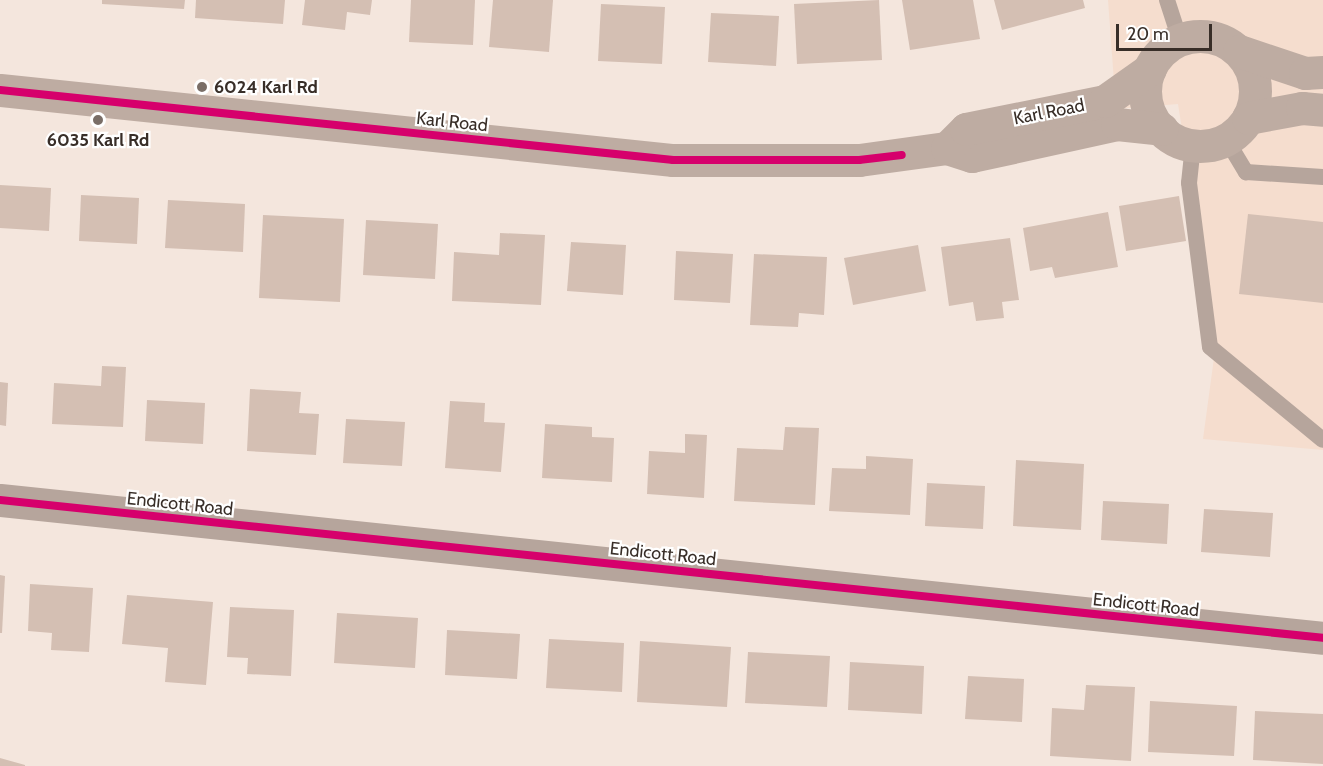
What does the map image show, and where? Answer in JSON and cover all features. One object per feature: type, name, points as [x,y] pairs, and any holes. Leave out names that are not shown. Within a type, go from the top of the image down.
[{"type":"street","points":[[1323,72],[1305,73],[1239,51],[1224,41],[1208,36],[1190,37],[1180,40],[1160,54],[1150,69],[1146,86],[1147,105],[1162,129],[1168,135],[1193,145],[1204,146],[1237,128],[1302,108],[1323,110]]},
{"type":"street","points":[[1237,128],[1254,101],[1255,83],[1249,66],[1239,51]]},
{"type":"street","name":"Karl Road","points":[[947,148],[966,129],[1105,101],[1150,69]]},
{"type":"street","name":"Karl Road","points":[[0,90],[673,160],[754,162],[860,160],[947,148],[972,156],[1117,124],[1162,129]]},
{"type":"street","name":"Endicott Road","points":[[0,500],[1323,638]]},
{"type":"lane","points":[[1167,0],[1180,40]]},
{"type":"lane","points":[[1237,128],[1246,172],[1323,177]]},
{"type":"lane","points":[[1193,145],[1189,183],[1210,347],[1323,440]]},
{"type":"shaded area","points":[[1108,0],[1323,0],[1323,450],[1203,439],[1216,343],[1178,104],[1116,109]]},
{"type":"building","points":[[102,0],[185,0],[184,9],[102,4]]},
{"type":"building","points":[[196,0],[285,0],[283,24],[195,18]]},
{"type":"building","points":[[305,0],[372,0],[370,15],[347,12],[345,30],[302,25]]},
{"type":"building","points":[[411,0],[475,0],[473,45],[409,42]]},
{"type":"building","points":[[493,0],[553,0],[549,52],[489,47]]},
{"type":"building","points":[[879,0],[882,60],[797,64],[794,4]]},
{"type":"building","points":[[902,0],[973,0],[980,39],[910,50]]},
{"type":"building","points":[[994,0],[1083,0],[1085,8],[1002,30]]},
{"type":"building","points":[[601,4],[665,7],[662,64],[598,61]]},
{"type":"building","points":[[711,13],[779,16],[776,66],[708,62]]},
{"type":"building","points":[[0,185],[51,188],[49,231],[0,228]]},
{"type":"building","points":[[81,195],[139,198],[137,244],[79,241]]},
{"type":"building","points":[[1179,196],[1186,241],[1126,251],[1119,206]]},
{"type":"building","points":[[168,200],[245,204],[243,252],[165,248]]},
{"type":"building","points":[[1108,212],[1118,267],[1055,278],[1052,267],[1030,271],[1023,228]]},
{"type":"building","points":[[1248,214],[1323,222],[1323,303],[1239,294]]},
{"type":"building","points":[[263,215],[344,219],[340,302],[259,298]]},
{"type":"building","points":[[366,220],[438,224],[435,279],[363,275]]},
{"type":"building","points":[[500,233],[545,235],[541,305],[452,301],[454,252],[499,255]]},
{"type":"building","points":[[1010,238],[1019,300],[1002,302],[1004,318],[976,321],[973,302],[949,306],[941,247]]},
{"type":"building","points":[[571,242],[626,245],[623,295],[567,291]]},
{"type":"building","points":[[918,245],[926,291],[853,305],[844,258]]},
{"type":"building","points":[[676,251],[733,254],[730,303],[674,300]]},
{"type":"building","points":[[754,254],[827,257],[824,315],[799,313],[798,327],[750,325]]},
{"type":"building","points":[[102,366],[126,367],[123,427],[52,424],[54,383],[101,386]]},
{"type":"building","points":[[0,382],[8,383],[6,426],[0,425]]},
{"type":"building","points":[[250,389],[301,392],[299,413],[319,414],[316,455],[247,451]]},
{"type":"building","points":[[147,400],[205,403],[203,444],[145,441]]},
{"type":"building","points":[[450,401],[485,403],[484,422],[505,423],[501,472],[445,468]]},
{"type":"building","points":[[346,419],[405,422],[402,466],[343,463]]},
{"type":"building","points":[[545,424],[592,427],[592,437],[614,438],[612,482],[542,478]]},
{"type":"building","points":[[785,427],[819,428],[815,505],[734,501],[737,448],[783,450]]},
{"type":"building","points":[[685,434],[707,435],[704,498],[647,494],[649,451],[685,453]]},
{"type":"building","points":[[866,456],[913,459],[910,515],[829,511],[832,468],[866,469]]},
{"type":"building","points":[[1016,460],[1084,464],[1081,530],[1013,526]]},
{"type":"building","points":[[927,483],[985,486],[983,529],[925,526]]},
{"type":"building","points":[[1103,501],[1169,504],[1167,544],[1101,540]]},
{"type":"building","points":[[1204,509],[1273,513],[1270,557],[1201,552]]},
{"type":"building","points":[[0,575],[5,576],[2,633],[0,633]]},
{"type":"building","points":[[30,584],[93,588],[89,652],[51,650],[52,633],[28,631]]},
{"type":"building","points":[[127,595],[213,602],[206,685],[165,682],[168,648],[122,644]]},
{"type":"building","points":[[230,607],[294,610],[291,676],[247,674],[248,658],[227,657]]},
{"type":"building","points":[[337,613],[418,618],[415,668],[334,663]]},
{"type":"building","points":[[447,630],[520,634],[517,679],[445,675]]},
{"type":"building","points":[[549,639],[624,643],[622,692],[546,688]]},
{"type":"building","points":[[640,641],[731,647],[727,707],[637,702]]},
{"type":"building","points":[[748,652],[830,656],[827,707],[745,703]]},
{"type":"building","points":[[850,662],[924,666],[922,714],[848,710]]},
{"type":"building","points":[[968,676],[1024,679],[1022,722],[965,719]]},
{"type":"building","points":[[1086,685],[1135,687],[1131,761],[1050,756],[1052,708],[1084,710]]},
{"type":"building","points":[[1150,701],[1237,706],[1234,756],[1148,752]]},
{"type":"building","points":[[1255,711],[1323,714],[1323,764],[1253,760]]},
{"type":"building","points":[[0,758],[25,765],[25,766],[0,766]]},
{"type":"cycle path","points":[[0,90],[673,160],[859,160],[902,155]]},
{"type":"cycle path","points":[[0,500],[1323,638]]},
{"type":"place","name":"6024 Karl Rd","points":[[202,87]]},
{"type":"place","name":"6035 Karl Rd","points":[[98,120]]}]
